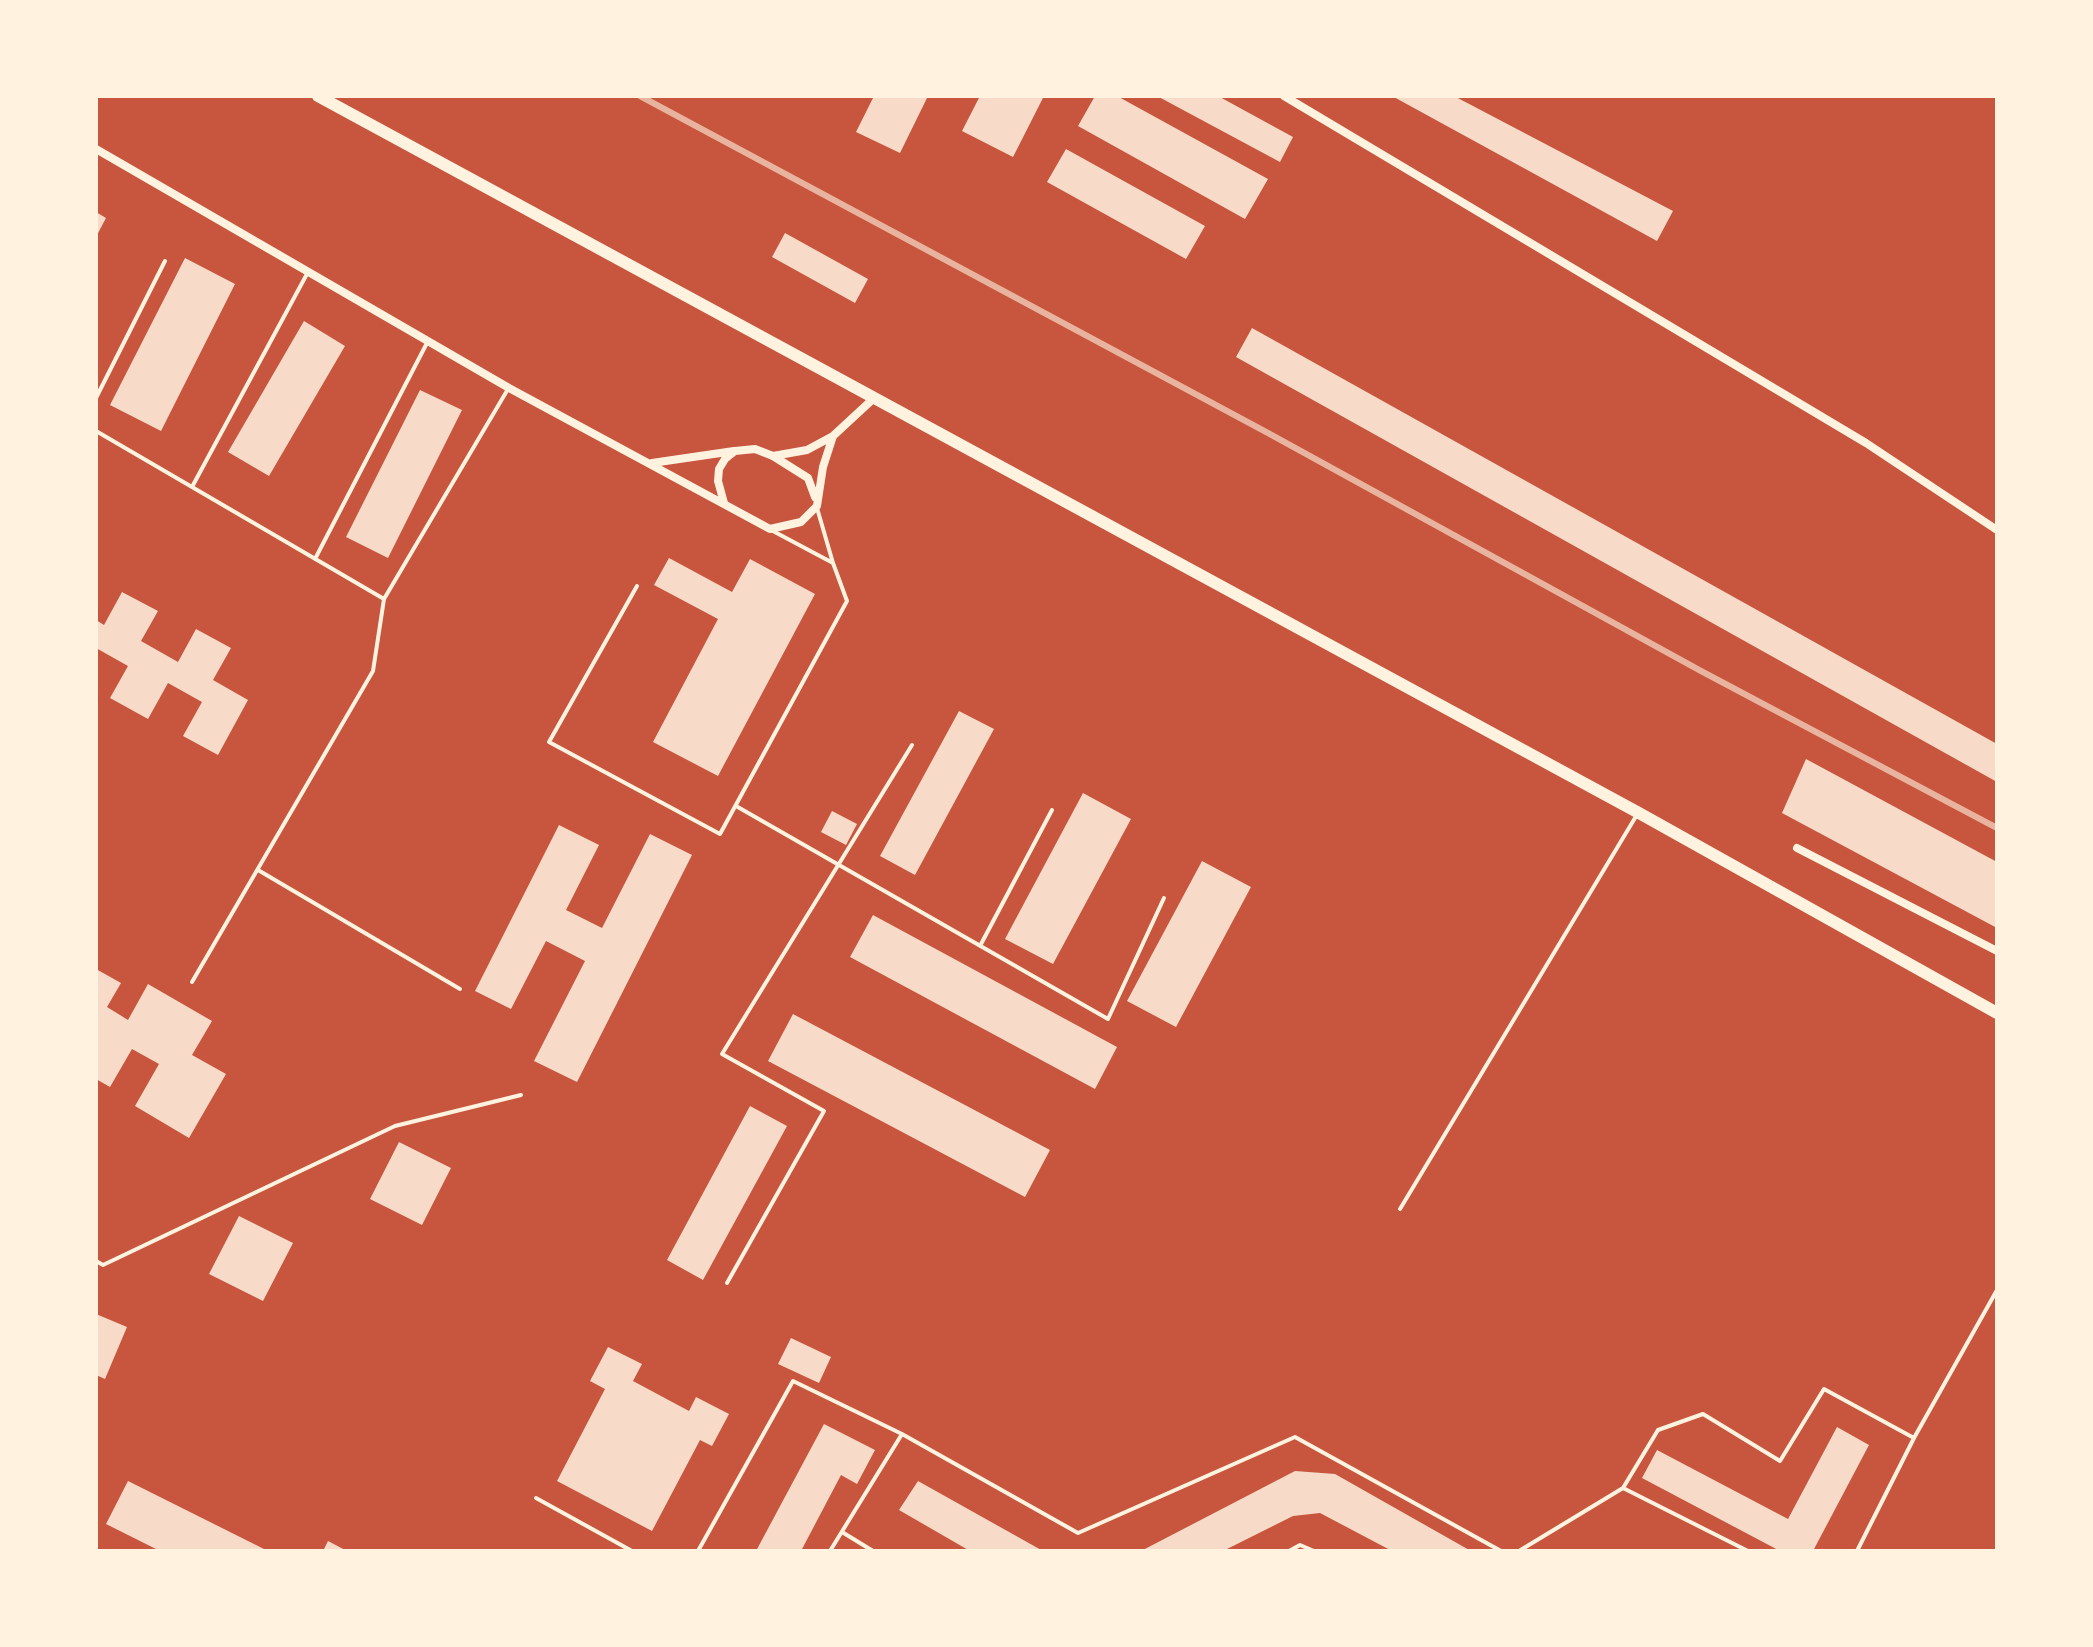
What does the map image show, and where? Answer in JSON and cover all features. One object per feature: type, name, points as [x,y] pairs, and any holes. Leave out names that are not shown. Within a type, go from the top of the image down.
[{"type":"main road","points":[[318,96],[1639,813],[1997,1013]]},
{"type":"street","points":[[1284,96],[1866,443],[1997,530]]},
{"type":"street","points":[[96,149],[509,388],[770,529],[801,522],[817,506],[823,467],[833,436]]},
{"type":"street","points":[[773,456],[807,450],[833,436],[873,399]]},
{"type":"street","points":[[652,463],[755,449],[773,456],[808,478],[817,506]]},
{"type":"street","points":[[724,503],[718,481],[719,469],[735,451]]},
{"type":"street","points":[[1797,848],[1997,951]]},
{"type":"lane","points":[[96,398],[165,261]]},
{"type":"lane","points":[[192,487],[308,272]]},
{"type":"lane","points":[[315,559],[428,341]]},
{"type":"lane","points":[[192,982],[373,671],[384,599],[509,388]]},
{"type":"lane","points":[[96,431],[384,599]]},
{"type":"lane","points":[[637,586],[549,742],[720,834],[847,601],[817,506]]},
{"type":"lane","points":[[770,529],[833,563]]},
{"type":"lane","points":[[727,1283],[824,1111],[722,1054],[912,745]]},
{"type":"lane","points":[[736,806],[1108,1019],[1164,898]]},
{"type":"lane","points":[[980,946],[1052,810]]},
{"type":"lane","points":[[1400,1209],[1639,813]]},
{"type":"lane","points":[[258,870],[460,989]]},
{"type":"lane","points":[[96,1261],[103,1265],[395,1126],[521,1095]]},
{"type":"lane","points":[[1857,1551],[1914,1438],[1997,1290]]},
{"type":"lane","points":[[698,1551],[793,1381],[902,1434],[1078,1533],[1295,1437],[1501,1551]]},
{"type":"lane","points":[[1519,1551],[1623,1488],[1658,1430],[1703,1414],[1780,1461],[1824,1389],[1914,1438]]},
{"type":"lane","points":[[830,1551],[902,1434]]},
{"type":"lane","points":[[1623,1488],[1748,1551]]},
{"type":"lane","points":[[536,1498],[632,1551]]},
{"type":"lane","points":[[842,1532],[873,1551]]},
{"type":"lane","points":[[1289,1551],[1300,1545],[1314,1551]]},
{"type":"building","points":[[874,96],[928,96],[900,153],[856,132]]},
{"type":"building","points":[[980,96],[1044,96],[1013,157],[962,131]]},
{"type":"building","points":[[1095,96],[1117,96],[1268,179],[1245,219],[1078,126]]},
{"type":"building","points":[[1157,96],[1218,96],[1293,137],[1280,162]]},
{"type":"building","points":[[1392,96],[1454,96],[1673,211],[1657,241]]},
{"type":"building","points":[[1066,149],[1205,226],[1186,259],[1047,182]]},
{"type":"building","points":[[96,212],[106,218],[96,237]]},
{"type":"building","points":[[785,233],[868,279],[855,303],[772,257]]},
{"type":"building","points":[[185,258],[235,284],[161,431],[110,405]]},
{"type":"building","points":[[304,321],[345,346],[269,476],[228,452]]},
{"type":"building","points":[[1252,328],[1997,744],[1997,782],[1236,357]]},
{"type":"building","points":[[420,390],[462,410],[388,558],[346,537]]},
{"type":"building","points":[[669,558],[732,592],[750,559],[815,594],[718,776],[653,742],[718,619],[654,585]]},
{"type":"building","points":[[122,592],[158,611],[141,641],[178,662],[196,629],[231,648],[213,680],[248,700],[218,755],[183,736],[202,702],[168,683],[148,719],[110,698],[128,666],[96,648],[96,620],[104,625]]},
{"type":"building","points":[[959,711],[994,729],[915,875],[880,856]]},
{"type":"building","points":[[1806,759],[1997,862],[1997,928],[1782,813]]},
{"type":"building","points":[[1083,793],[1131,819],[1053,964],[1005,939]]},
{"type":"building","points":[[832,811],[857,824],[846,845],[821,832]]},
{"type":"building","points":[[559,825],[599,845],[566,910],[602,928],[650,834],[692,855],[577,1082],[534,1061],[585,961],[546,941],[511,1009],[475,991]]},
{"type":"building","points":[[1202,861],[1251,887],[1176,1027],[1127,1001]]},
{"type":"building","points":[[873,915],[1117,1047],[1095,1089],[850,957]]},
{"type":"building","points":[[96,969],[121,983],[107,1007],[128,1020],[148,984],[212,1021],[192,1055],[226,1074],[189,1138],[135,1106],[159,1064],[132,1049],[110,1087],[96,1079]]},
{"type":"building","points":[[793,1014],[1050,1150],[1025,1197],[768,1061]]},
{"type":"building","points":[[750,1106],[787,1126],[703,1280],[667,1260]]},
{"type":"building","points":[[399,1142],[451,1168],[422,1225],[370,1199]]},
{"type":"building","points":[[239,1216],[293,1243],[263,1301],[209,1274]]},
{"type":"building","points":[[96,1314],[127,1327],[105,1379],[96,1375]]},
{"type":"building","points":[[791,1338],[831,1357],[819,1383],[778,1364]]},
{"type":"building","points":[[608,1347],[642,1364],[633,1381],[689,1411],[696,1397],[729,1414],[712,1446],[700,1440],[652,1531],[557,1481],[605,1389],[590,1381]]},
{"type":"building","points":[[824,1424],[875,1450],[857,1484],[841,1475],[801,1551],[756,1551]]},
{"type":"building","points":[[1837,1427],[1869,1445],[1813,1551],[1780,1551],[1642,1478],[1657,1450],[1788,1519]]},
{"type":"building","points":[[1295,1471],[1335,1474],[1471,1551],[1392,1551],[1320,1513],[1293,1516],[1223,1551],[1141,1551]]},
{"type":"building","points":[[128,1481],[268,1551],[160,1551],[106,1524]]},
{"type":"building","points":[[918,1481],[1043,1551],[970,1551],[899,1510]]},
{"type":"building","points":[[328,1541],[347,1551],[323,1551]]},
{"type":"railway","points":[[640,96],[1997,828]]}]
